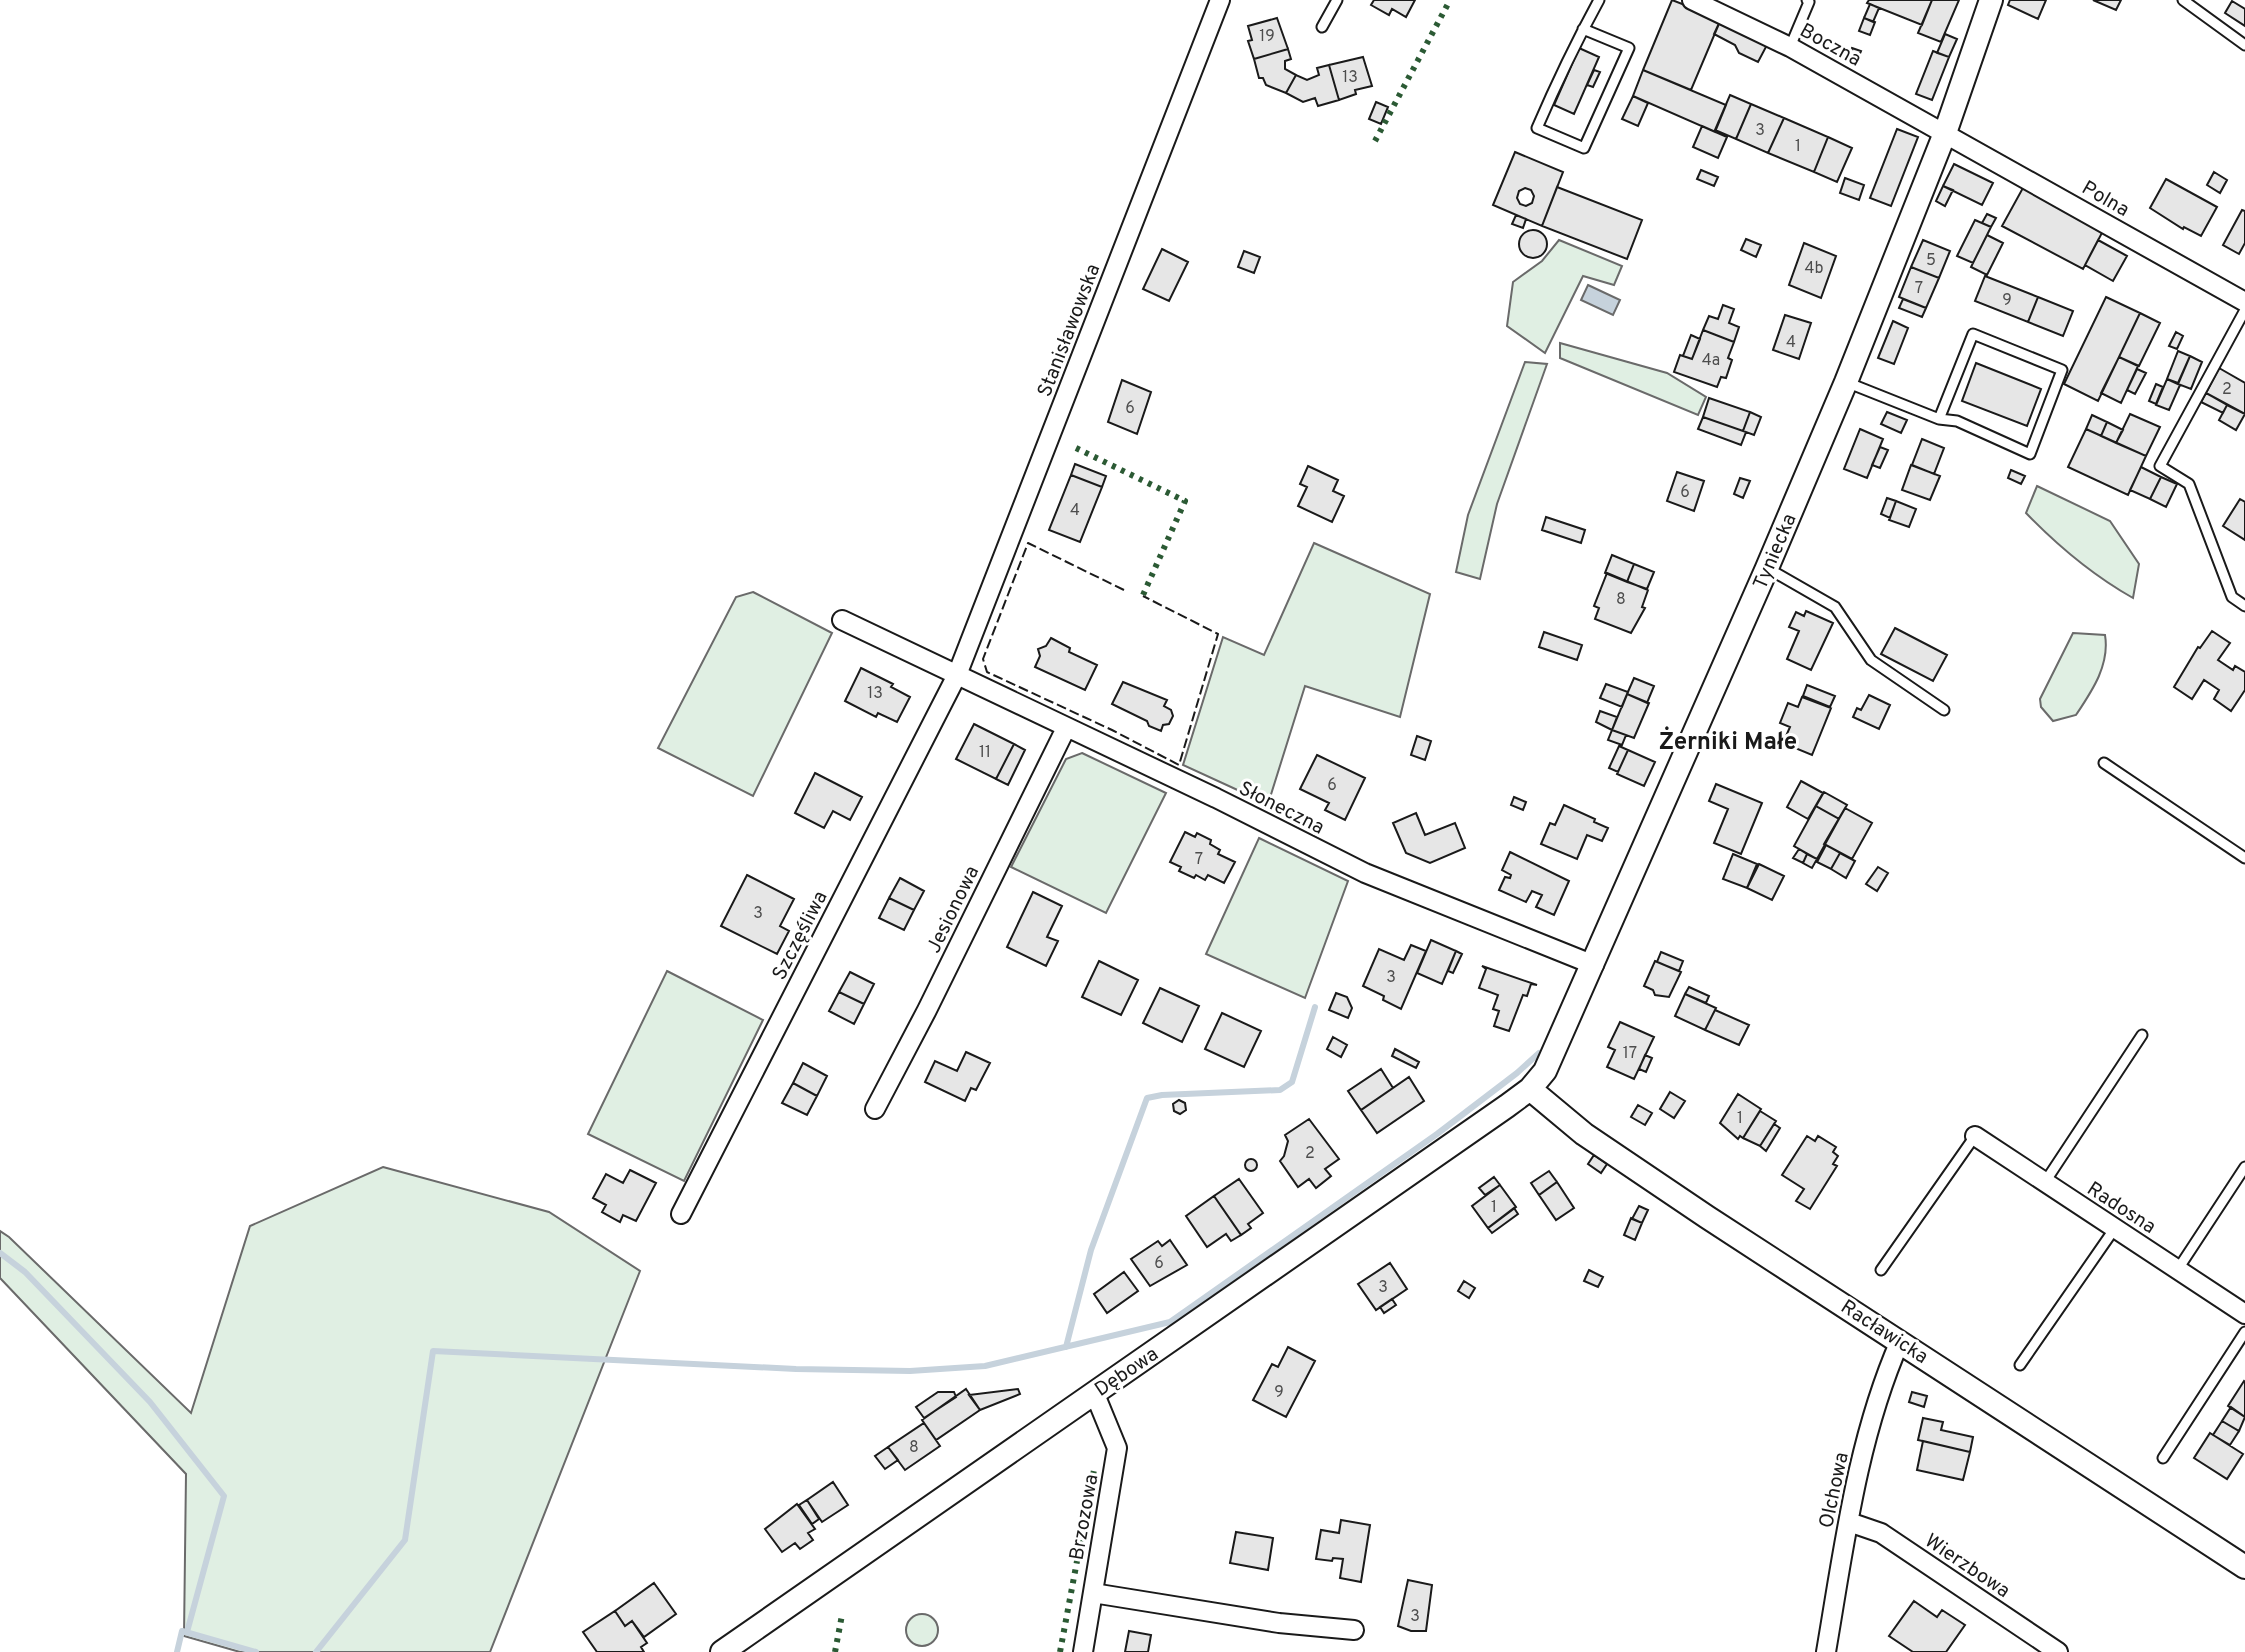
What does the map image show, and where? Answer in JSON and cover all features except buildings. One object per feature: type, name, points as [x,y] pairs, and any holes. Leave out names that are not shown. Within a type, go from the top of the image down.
[{"type":"street","name":"Stanisławowska","points":[[957,675],[1220,0]]},
{"type":"street","name":"Boczna","points":[[1692,0],[1790,47],[1945,133]]},
{"type":"street","name":"Tyniecka","points":[[1530,1089],[1545,1071],[1594,965],[1846,382],[1945,133],[1991,0]]},
{"type":"street","name":"Polna","points":[[1945,133],[2245,302]]},
{"type":"street","name":"Słoneczna","points":[[842,620],[1216,798],[1365,873],[1594,965]]},
{"type":"street","name":"Szczęśliwa","points":[[681,1214],[957,675]]},
{"type":"street","name":"Jesionowa","points":[[875,1109],[1066,728]]},
{"type":"street","name":"Racławicka","points":[[1530,1089],[1584,1134],[2245,1567]]},
{"type":"street","name":"Dębowa","points":[[722,1652],[1530,1089]]},
{"type":"street","name":"Radosna","points":[[1975,1136],[2245,1314]]},
{"type":"street","name":"Olchowa","points":[[1826,1652],[1860,1466],[1884,1379],[1900,1341]]},
{"type":"street","name":"Brzozowa","points":[[1083,1652],[1117,1448],[1094,1392]]},
{"type":"street","name":"Wierzbowa","points":[[1849,1522],[1881,1533],[2058,1652]]},
{"type":"street","points":[[1093,1593],[1279,1623],[1354,1630]]},
{"type":"lane","points":[[1322,27],[1337,0]]},
{"type":"lane","points":[[1583,29],[1629,48],[1584,148],[1537,128],[1583,29],[1599,0]]},
{"type":"lane","points":[[1790,47],[1809,2],[1807,0]]},
{"type":"lane","points":[[2183,0],[2245,45]]},
{"type":"lane","points":[[2245,310],[2160,466],[2189,484],[2232,597],[2245,606]]},
{"type":"lane","points":[[1846,382],[1939,419],[1957,421],[2030,454],[2062,370],[1973,334],[1939,419]]},
{"type":"lane","points":[[1767,568],[1835,607],[1871,660],[1944,710]]},
{"type":"lane","points":[[2104,763],[2245,858]]},
{"type":"lane","points":[[2045,1182],[2142,1035]]},
{"type":"lane","points":[[1881,1270],[1975,1136]]},
{"type":"lane","points":[[2178,1269],[2245,1167]]},
{"type":"lane","points":[[2020,1365],[2115,1228]]},
{"type":"lane","points":[[2163,1458],[2245,1332]]},
{"type":"green space","points":[[1559,240],[1622,266],[1614,285],[1583,276],[1545,353],[1507,326],[1513,282],[1542,261]]},
{"type":"green space","points":[[1560,343],[1667,373],[1706,397],[1698,415],[1560,358]]},
{"type":"green space","points":[[1525,362],[1547,364],[1497,504],[1480,579],[1456,572],[1468,515]]},
{"type":"green space","points":[[2037,486],[2110,521],[2139,564],[2133,598],[2076,559],[2026,513]]},
{"type":"green space","points":[[1314,543],[1430,594],[1400,717],[1305,686],[1268,804],[1183,765],[1223,637],[1264,655]]},
{"type":"green space","points":[[753,592],[832,633],[753,796],[658,748],[736,597]]},
{"type":"green space","points":[[2073,633],[2105,635],[2105,657],[2094,687],[2076,715],[2053,721],[2041,707],[2040,699]]},
{"type":"green space","points":[[1082,753],[1166,793],[1106,913],[1011,867],[1066,759]]},
{"type":"green space","points":[[1259,838],[1348,881],[1305,998],[1206,954]]},
{"type":"green space","points":[[667,971],[763,1020],[684,1181],[588,1134]]},
{"type":"green space","points":[[383,1167],[549,1212],[640,1271],[490,1652],[240,1652],[184,1636],[186,1474],[0,1278],[0,1231],[191,1413],[250,1226]]},
{"type":"green space","points":[[922,1614],[933,1619],[938,1630],[933,1641],[922,1646],[911,1641],[906,1630],[911,1619]]},
{"type":"shaded area","points":[[1588,285],[1620,300],[1613,315],[1581,300]]},
{"type":"waterway","points":[[1066,1347],[1091,1250],[1147,1098],[1280,1090],[1292,1082],[1315,1007]]},
{"type":"waterway","points":[[316,1652],[405,1540],[433,1351],[796,1369],[910,1371],[985,1366],[1170,1322],[1437,1134],[1539,1053]]},
{"type":"waterway","points":[[0,1253],[25,1272],[150,1402],[224,1496],[187,1632]]},
{"type":"waterway","points":[[177,1652],[182,1631],[256,1652]]},
{"type":"hedge","points":[[1375,141],[1450,0]]},
{"type":"hedge","points":[[1076,448],[1185,501],[1143,595]]},
{"type":"hedge","points":[[1060,1652],[1094,1470]]},
{"type":"hedge","points":[[835,1652],[842,1615]]},
{"type":"fence","points":[[1124,590],[1028,543],[983,659],[987,672],[1179,765],[1218,634],[1143,596]]},
{"type":"district","name":"Żerniki Małe","points":[[1728,741]]}]
